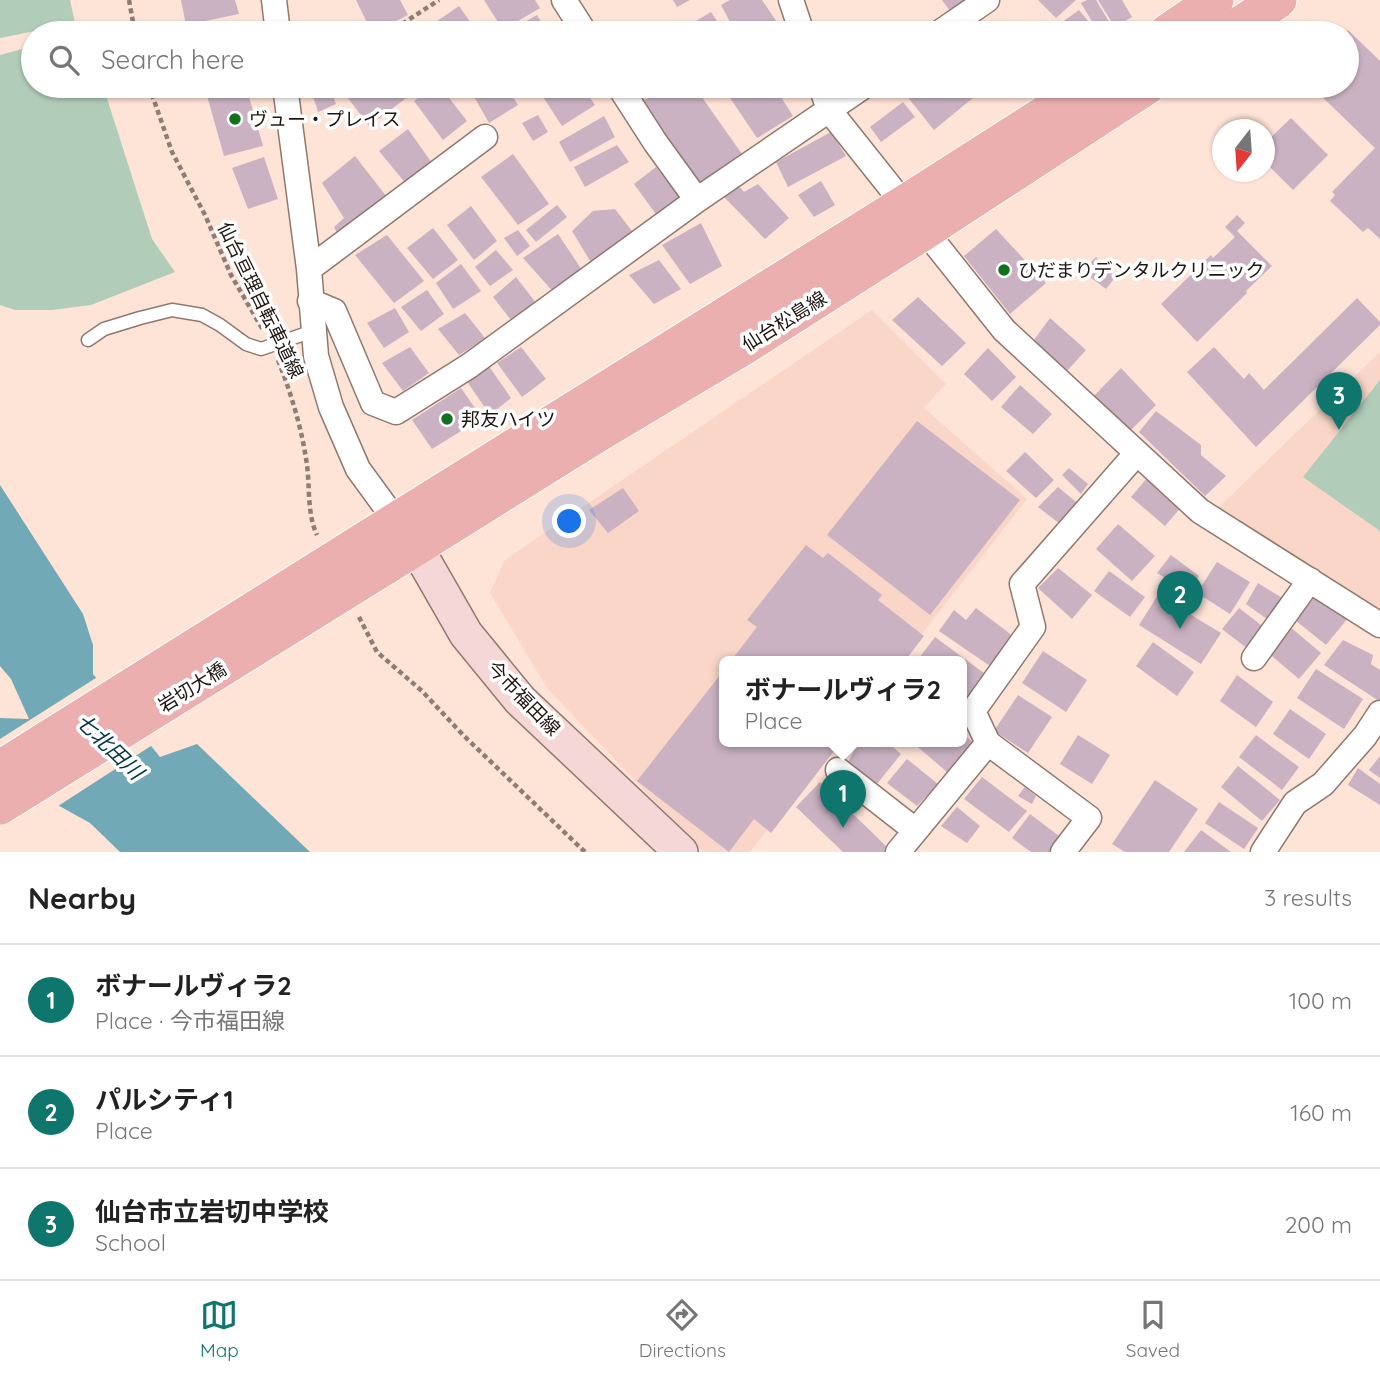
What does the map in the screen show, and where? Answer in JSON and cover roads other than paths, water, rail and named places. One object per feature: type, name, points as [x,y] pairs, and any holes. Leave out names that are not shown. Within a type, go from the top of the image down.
[{"type":"main road","points":[[1184,21],[1215,0]]},
{"type":"main road","points":[[1246,21],[1278,0]]},
{"type":"main road","name":"仙台松島線","points":[[915,218],[1073,98]]},
{"type":"main road","name":"仙台松島線","points":[[391,544],[915,218],[1126,98]]},
{"type":"main road","name":"岩切大橋","points":[[0,769],[391,544]]},
{"type":"main road","name":"岩切大橋","points":[[0,806],[391,544]]},
{"type":"main road","name":"今市福田線","points":[[391,544],[427,566],[466,634],[520,700],[681,852]]},
{"type":"street","points":[[274,0],[277,21]]},
{"type":"street","points":[[564,0],[577,21]]},
{"type":"street","points":[[791,0],[798,21]]},
{"type":"street","points":[[956,21],[987,0]]},
{"type":"street","points":[[292,98],[316,356],[331,407],[391,544]]},
{"type":"street","points":[[627,98],[697,200]]},
{"type":"street","points":[[825,98],[829,110],[1004,330],[1200,511],[1380,625]]},
{"type":"street","points":[[310,300],[334,311],[373,403],[397,412],[469,366],[697,200],[846,98]]},
{"type":"street","points":[[309,269],[485,137]]},
{"type":"street","points":[[1063,852],[1089,817],[988,743],[973,711],[1033,627],[1022,584],[1136,454]]},
{"type":"street","points":[[1254,658],[1310,580]]},
{"type":"street","points":[[1263,852],[1295,803],[1324,784],[1365,736],[1380,713]]},
{"type":"street","points":[[898,852],[988,743]]},
{"type":"street","points":[[838,770],[915,830]]},
{"type":"lane","points":[[88,341],[104,329],[172,310],[202,315],[246,344],[261,349],[313,331]]},
{"type":"water","name":"七北田川","points":[[0,485],[83,614],[93,645],[93,674],[160,757],[197,744],[310,852],[120,852],[90,823],[0,773],[0,718],[29,719],[11,679],[0,666]]},
{"type":"place","name":"ヴュー・プレイス","points":[[235,119]]},
{"type":"place","name":"ひだまりデンタルクリニック","points":[[1004,270]]},
{"type":"place","name":"邦友ハイツ","points":[[447,419]]},
{"type":"place","name":"仙台市立岩切中学校","points":[[1339,430]]},
{"type":"place","name":"パルシティ1","points":[[1180,629]]},
{"type":"place","name":"ボナールヴィラ2","points":[[843,828]]}]
